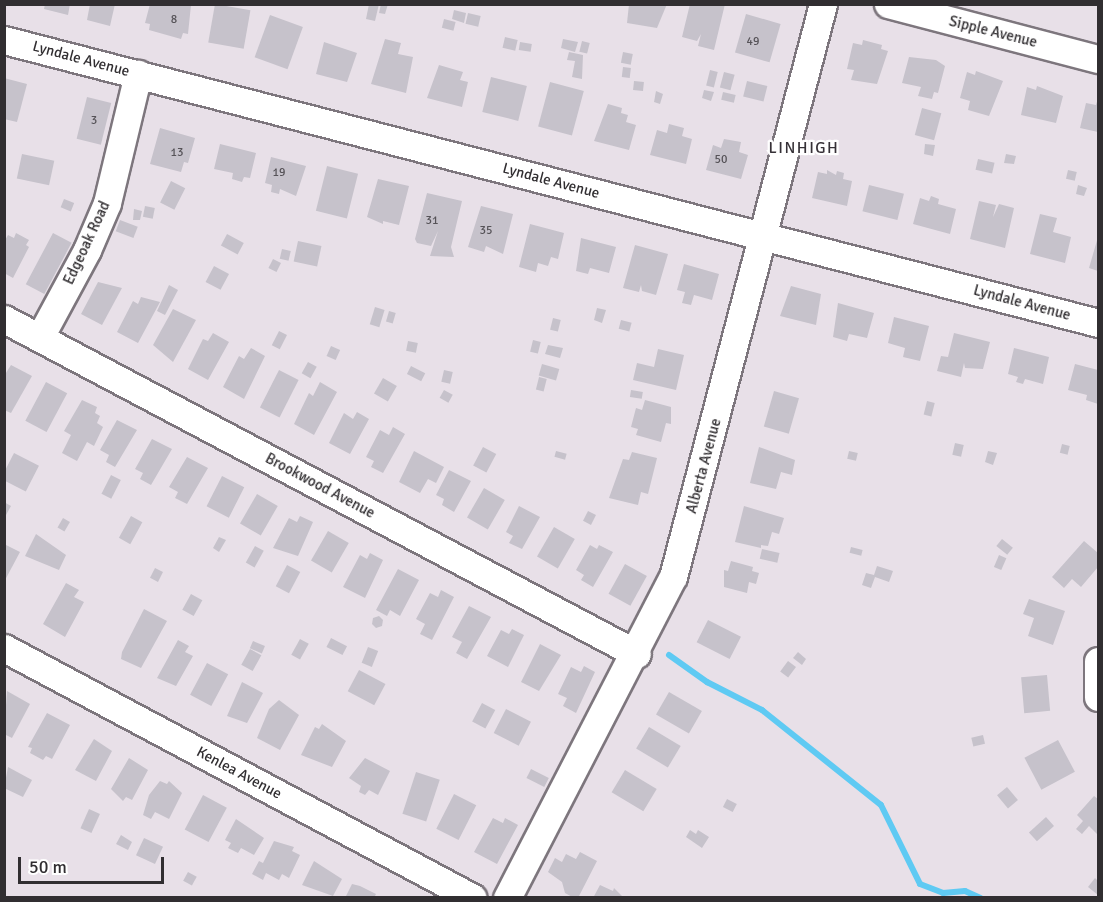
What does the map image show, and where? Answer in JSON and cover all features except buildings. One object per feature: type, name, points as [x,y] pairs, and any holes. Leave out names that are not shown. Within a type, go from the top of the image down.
[{"type":"street","name":"Alberta Avenue","points":[[507,897],[637,654],[676,567],[823,4]]},
{"type":"street","name":"Sipple Avenue","points":[[888,4],[1098,59]]},
{"type":"street","name":"Lyndale Avenue","points":[[4,40],[1098,323]]},
{"type":"street","name":"Edgeoak Road","points":[[40,337],[87,250],[107,203],[138,74]]},
{"type":"street","name":"Brookwood Avenue","points":[[4,318],[637,654]]},
{"type":"street","name":"Kenlea Avenue","points":[[4,648],[473,897]]},
{"type":"street","points":[[1098,661],[1098,697]]},
{"type":"waterway","points":[[669,655],[707,682],[762,710],[881,805],[920,884],[943,893],[965,891],[981,898]]},
{"type":"district","name":"LINHIGH","points":[[804,148]]}]
